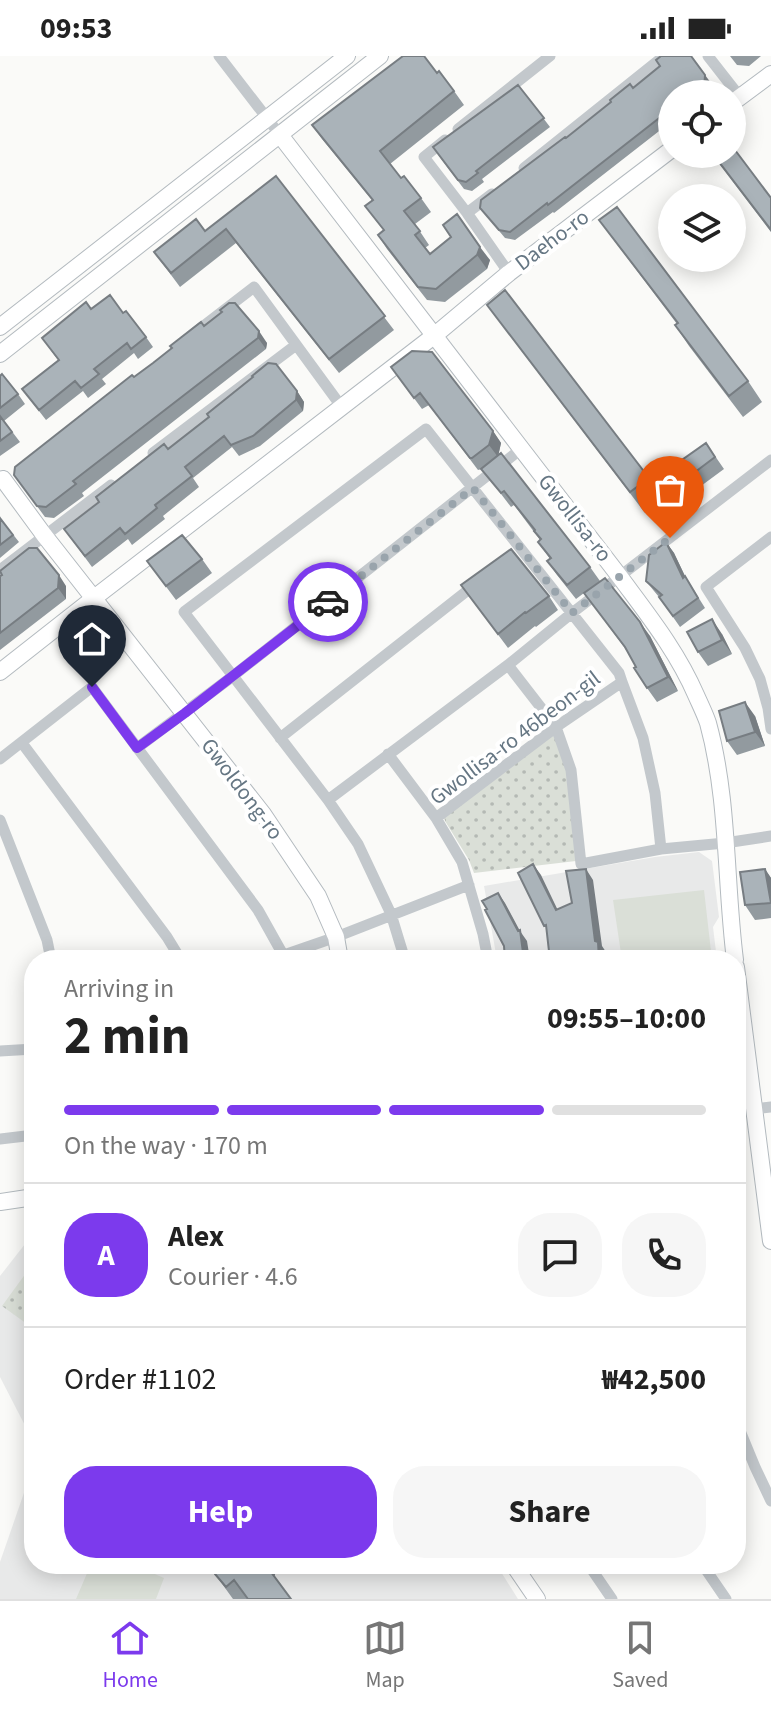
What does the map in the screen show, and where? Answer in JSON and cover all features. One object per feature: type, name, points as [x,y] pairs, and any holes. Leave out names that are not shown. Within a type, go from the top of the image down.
[{"type":"street","points":[[219,56],[280,135]]},
{"type":"street","points":[[0,327],[347,56]]},
{"type":"street","points":[[0,354],[380,56]]},
{"type":"street","points":[[509,273],[424,157],[550,56]]},
{"type":"street","points":[[516,174],[664,56]]},
{"type":"street","points":[[708,56],[723,80]]},
{"type":"street","points":[[746,93],[771,74]]},
{"type":"street","name":"Gwollisa-ro","points":[[280,135],[670,644],[707,721],[724,799],[734,950]]},
{"type":"street","name":"Daeho-ro","points":[[94,598],[658,160]]},
{"type":"street","points":[[467,213],[504,184]]},
{"type":"street","points":[[178,345],[254,287],[341,406]]},
{"type":"street","points":[[145,459],[296,345]]},
{"type":"street","points":[[402,950],[391,914],[358,844],[184,612],[426,429],[619,673],[622,682]]},
{"type":"street","points":[[137,748],[521,449]]},
{"type":"street","points":[[328,800],[508,665],[771,460]]},
{"type":"street","name":"Gwoldong-ro","points":[[6,477],[44,535],[263,814],[318,896],[336,937],[338,950]]},
{"type":"street","points":[[0,570],[120,478]]},
{"type":"street","points":[[771,537],[706,587],[745,648],[760,679],[770,707],[771,729]]},
{"type":"street","points":[[509,558],[521,548]]},
{"type":"street","points":[[280,738],[485,577]]},
{"type":"street","points":[[0,672],[94,598]]},
{"type":"street","points":[[508,665],[556,727],[571,770],[581,864],[661,849],[771,836]]},
{"type":"street","name":"Gwollisa-ro 46beon-gil","points":[[486,950],[462,862],[436,818],[556,727],[622,682],[643,738],[655,793],[661,849]]},
{"type":"street","points":[[0,759],[92,687],[258,910],[280,950]]},
{"type":"street","points":[[22,743],[175,950]]},
{"type":"street","points":[[388,754],[436,818]]},
{"type":"street","points":[[0,820],[49,950]]},
{"type":"street","points":[[304,950],[469,885]]},
{"type":"street","points":[[0,1051],[24,1050]]},
{"type":"street","points":[[746,1051],[771,1241]]},
{"type":"street","points":[[746,1110],[771,1107]]},
{"type":"street","points":[[0,1139],[24,1136]]},
{"type":"street","points":[[0,1202],[24,1198]]},
{"type":"street","points":[[746,1445],[771,1501]]},
{"type":"street","points":[[520,1574],[537,1599]]},
{"type":"street","points":[[595,1574],[612,1599]]},
{"type":"street","points":[[709,1574],[726,1599]]},
{"type":"shaded area","points":[[551,735],[555,737],[568,772],[576,861],[474,873],[444,817]]},
{"type":"shaded area","points":[[699,852],[712,861],[719,917],[713,927],[716,950],[495,950],[484,886]]},
{"type":"shaded area","points":[[704,890],[711,950],[620,950],[613,900]]},
{"type":"shaded area","points":[[24,1245],[24,1424],[0,1377],[0,1276]]},
{"type":"shaded area","points":[[24,1276],[24,1322],[2,1306]]},
{"type":"shaded area","points":[[24,1493],[24,1574],[502,1574],[518,1599],[0,1599],[0,1562]]},
{"type":"shaded area","points":[[87,1574],[155,1574],[164,1578],[156,1599],[76,1599]]},
{"type":"building","points":[[403,56],[424,56],[454,91],[380,151],[421,198],[404,211],[420,231],[415,235],[430,254],[451,237],[443,225],[457,214],[480,247],[477,255],[436,289],[418,287],[378,235],[384,230],[365,206],[373,200],[312,125]]},
{"type":"building","points":[[661,56],[691,56],[705,75],[705,80],[658,80],[658,119],[510,232],[499,230],[480,208],[481,200],[566,138],[630,84],[633,88],[660,66],[656,60]]},
{"type":"building","points":[[518,85],[544,118],[466,182],[458,180],[433,147]]},
{"type":"building","points":[[746,165],[771,198],[771,230],[746,197],[746,184],[736,184],[724,168],[746,168]]},
{"type":"building","points":[[276,176],[385,316],[329,359],[226,229],[171,273],[154,252],[196,219],[205,231]]},
{"type":"building","points":[[617,207],[658,261],[658,272],[666,272],[748,381],[729,396],[599,220]]},
{"type":"building","points":[[505,290],[649,478],[630,492],[487,305]]},
{"type":"building","points":[[110,295],[146,337],[131,349],[127,343],[94,369],[99,374],[81,388],[75,381],[39,410],[22,389],[59,360],[42,338],[86,302],[91,309]]},
{"type":"building","points":[[229,303],[235,303],[259,331],[258,338],[73,481],[76,484],[46,507],[37,506],[14,475],[15,467],[132,375],[134,377],[153,363],[201,322],[204,326]]},
{"type":"building","points":[[412,351],[432,352],[493,431],[489,445],[472,458],[420,393],[414,398],[391,367]]},
{"type":"building","points":[[268,363],[276,364],[297,391],[296,400],[253,436],[231,445],[224,436],[185,467],[192,476],[155,505],[157,508],[125,534],[120,528],[85,556],[64,529],[99,502],[96,497],[164,444],[168,449],[209,417],[207,414]]},
{"type":"building","points":[[2,374],[18,394],[0,408],[0,376]]},
{"type":"building","points":[[0,416],[12,432],[0,441]]},
{"type":"building","points":[[706,443],[715,457],[674,488],[662,474]]},
{"type":"building","points":[[501,453],[590,567],[567,585],[547,561],[551,558],[538,542],[541,539],[535,530],[504,491],[501,493],[481,469]]},
{"type":"building","points":[[0,518],[13,535],[0,545]]},
{"type":"building","points":[[182,535],[202,559],[166,586],[147,561]]},
{"type":"building","points":[[666,542],[683,578],[685,576],[698,598],[673,616],[659,597],[662,595],[646,581],[649,555]]},
{"type":"building","points":[[29,548],[37,548],[59,575],[58,588],[0,633],[0,571]]},
{"type":"building","points":[[511,549],[549,596],[498,634],[461,585]]},
{"type":"building","points":[[605,578],[640,622],[668,677],[647,688],[625,647],[584,593]]},
{"type":"building","points":[[712,619],[722,640],[698,652],[687,632]]},
{"type":"building","points":[[745,702],[755,732],[727,741],[719,711]]},
{"type":"building","points":[[533,864],[556,910],[572,903],[566,871],[586,869],[598,950],[549,950],[546,925],[518,873]]},
{"type":"building","points":[[765,869],[771,903],[745,905],[740,872]]},
{"type":"building","points":[[498,893],[520,930],[523,950],[504,950],[482,901]]},
{"type":"building","points":[[215,1574],[272,1574],[291,1599],[248,1599],[234,1580],[226,1587]]},
{"type":"way so far","points":[[328,602],[473,488],[572,613],[670,538]]},
{"type":"route","points":[[92,687],[137,748],[328,602]]}]
